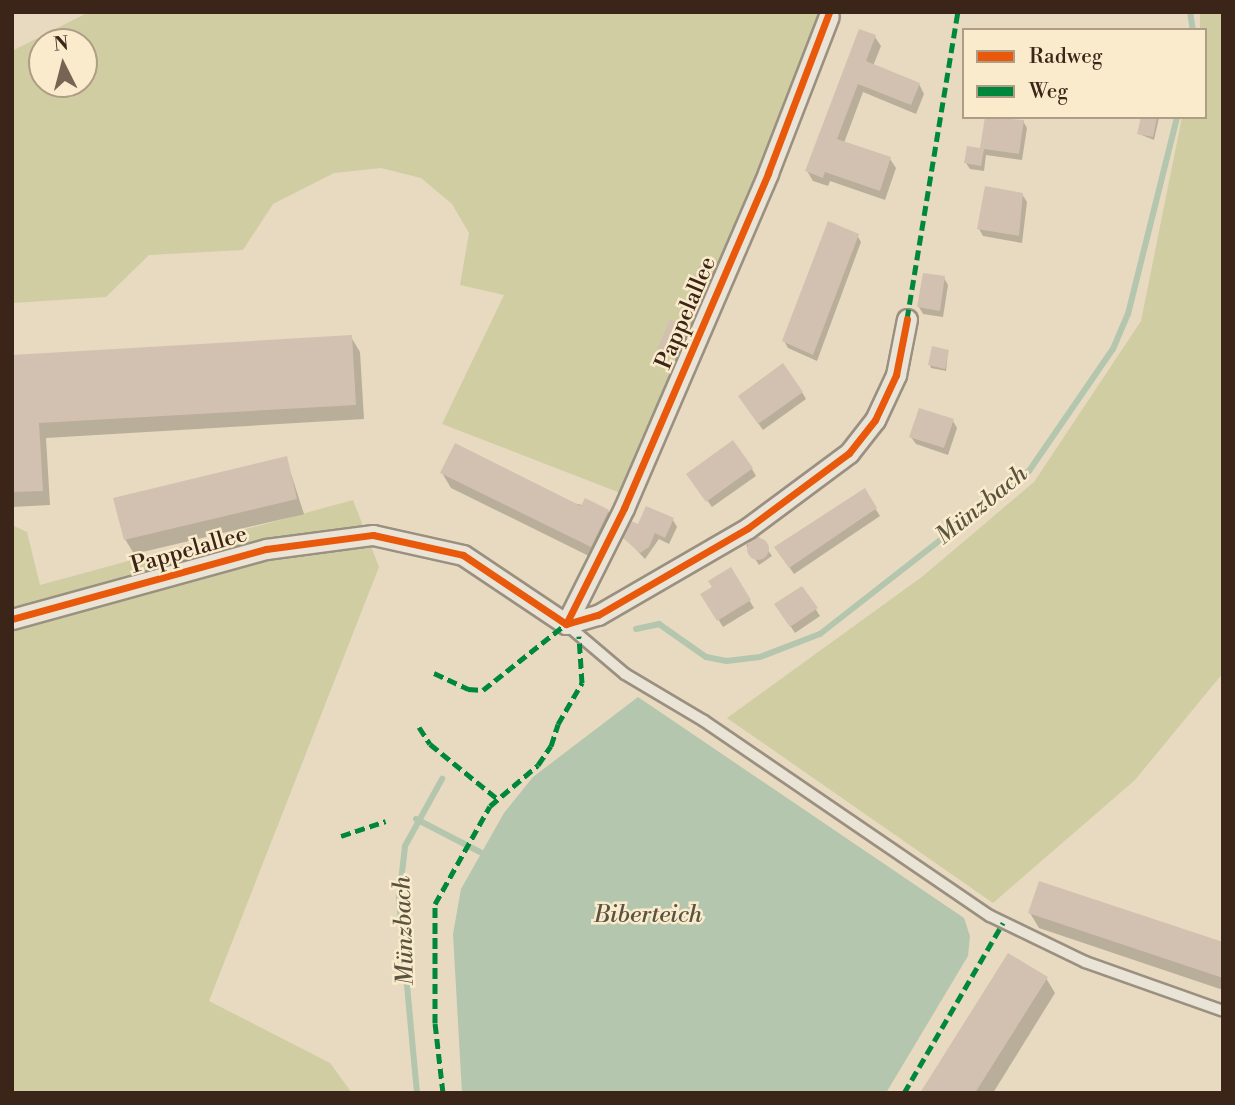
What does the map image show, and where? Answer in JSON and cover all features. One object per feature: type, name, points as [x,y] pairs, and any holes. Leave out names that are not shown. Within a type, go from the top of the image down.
[{"type":"street","name":"Pappelallee","points":[[12,619],[266,548],[373,535],[463,555],[566,624],[624,508],[768,173],[829,16]]},
{"type":"street","points":[[566,624],[598,615],[677,573],[748,528],[849,453],[876,420],[896,375],[907,319]]},
{"type":"lane","points":[[566,624],[625,674],[705,721],[990,916],[1085,962],[1223,1011]]},
{"type":"shaded area","points":[[89,12],[823,12],[764,166],[623,494],[442,424],[504,295],[460,285],[469,233],[452,204],[421,178],[381,168],[334,173],[273,204],[243,250],[149,255],[106,297],[12,303],[12,51],[28,43],[28,98],[98,98],[98,28],[57,28]]},
{"type":"shaded area","points":[[1200,12],[1223,12],[1223,673],[1135,780],[993,903],[727,718],[923,576],[1034,482],[1141,321],[1182,119],[1207,119],[1207,28],[1200,28]]},
{"type":"shaded area","points":[[353,500],[379,567],[209,1001],[330,1063],[352,1093],[12,1093],[12,525],[27,532],[40,585]]},
{"type":"water","name":"Biberteich","points":[[638,697],[964,918],[970,936],[968,956],[886,1093],[462,1093],[453,934],[461,889],[504,813],[533,777]]},
{"type":"building","points":[[859,29],[876,35],[866,61],[920,83],[911,105],[858,84],[837,139],[891,157],[880,191],[825,172],[823,178],[805,171]]},
{"type":"building","points":[[985,119],[1024,120],[1019,154],[984,149],[981,166],[964,163],[967,146],[980,148]]},
{"type":"building","points":[[1141,119],[1157,119],[1153,137],[1137,134]]},
{"type":"building","points":[[985,186],[1023,193],[1019,236],[977,229]]},
{"type":"building","points":[[828,221],[859,234],[813,355],[782,341]]},
{"type":"building","points":[[700,265],[712,271],[704,291],[690,283]]},
{"type":"building","points":[[923,273],[945,276],[940,311],[917,307]]},
{"type":"building","points":[[670,319],[688,328],[675,357],[657,349]]},
{"type":"building","points":[[352,335],[356,405],[39,423],[43,491],[12,492],[12,355]]},
{"type":"building","points":[[932,346],[949,350],[945,369],[928,365]]},
{"type":"building","points":[[783,363],[803,392],[758,424],[738,396]]},
{"type":"building","points":[[919,408],[954,419],[944,448],[909,437]]},
{"type":"building","points":[[733,440],[753,468],[706,502],[686,474]]},
{"type":"building","points":[[455,443],[581,506],[585,498],[609,510],[591,547],[440,473]]},
{"type":"building","points":[[287,456],[297,499],[124,540],[113,498]]},
{"type":"building","points":[[865,488],[877,508],[789,568],[774,547]]},
{"type":"building","points":[[646,506],[674,518],[665,538],[655,533],[649,547],[640,553],[623,538],[631,521],[638,524]]},
{"type":"building","points":[[754,538],[762,538],[769,545],[769,553],[762,560],[754,560],[747,553],[747,545]]},
{"type":"building","points":[[731,567],[751,600],[717,621],[700,594],[712,587],[708,581]]},
{"type":"building","points":[[802,586],[818,608],[790,627],[774,604]]},
{"type":"building","points":[[1039,881],[1223,942],[1223,978],[1028,913]]},
{"type":"building","points":[[1008,953],[1048,977],[975,1093],[920,1093]]},
{"type":"waterway","name":"Münzbach","points":[[1190,12],[1193,28]]},
{"type":"waterway","name":"Münzbach","points":[[636,629],[659,624],[706,657],[727,661],[760,657],[820,634],[1029,471],[1113,349],[1128,314],[1177,119]]},
{"type":"waterway","name":"Münzbach","points":[[417,1093],[399,899],[405,846],[442,779]]},
{"type":"waterway","points":[[416,819],[480,852]]},
{"type":"marked path","points":[[907,319],[958,12]]},
{"type":"marked path","points":[[434,673],[468,689],[483,690],[566,624]]},
{"type":"marked path","points":[[443,1093],[435,1023],[435,904],[490,806],[538,765],[551,746],[558,724],[582,683],[579,636]]},
{"type":"marked path","points":[[419,727],[430,744],[499,800]]},
{"type":"marked path","points":[[341,836],[386,821]]},
{"type":"marked path","points":[[904,1093],[1003,923]]},
{"type":"cycle path","points":[[566,624],[624,508],[768,173],[829,12]]},
{"type":"cycle path","points":[[12,619],[266,549],[373,535],[463,555],[566,624],[598,615],[748,528],[849,453],[875,420],[896,375],[907,319]]}]
